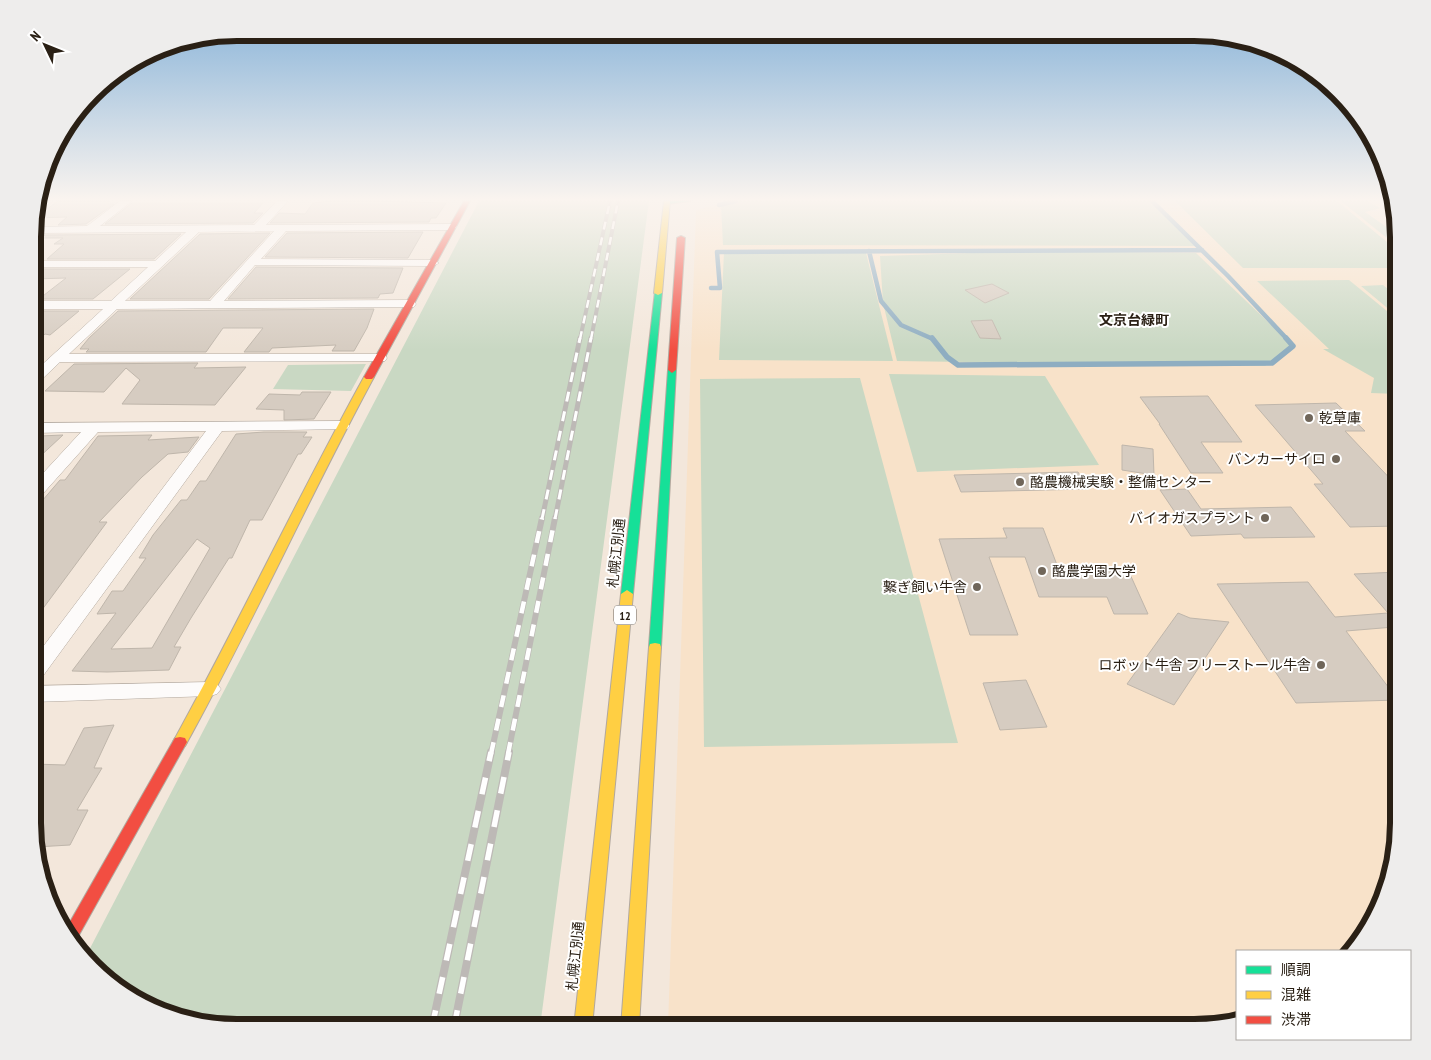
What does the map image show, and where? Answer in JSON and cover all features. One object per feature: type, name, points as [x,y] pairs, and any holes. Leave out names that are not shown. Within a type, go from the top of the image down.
[{"type":"main road","points":[[74,931],[210,690],[342,426],[440,250]]},
{"type":"main road","name":"札幌江別通","points":[[584,1019],[662,250]]},
{"type":"main road","name":"12","points":[[631,1019],[680,250]]},
{"type":"street","points":[[41,373],[173,250]]},
{"type":"street","points":[[214,304],[263,250]]},
{"type":"street","points":[[253,262],[433,263]]},
{"type":"street","points":[[41,264],[158,264]]},
{"type":"street","points":[[41,305],[410,304]]},
{"type":"street","points":[[57,358],[380,358]]},
{"type":"street","points":[[41,428],[342,426]]},
{"type":"street","points":[[41,663],[218,427]]},
{"type":"street","points":[[41,485],[93,428]]},
{"type":"street","points":[[41,694],[210,690]]},
{"type":"shaded area","name":"酪農学園大学","points":[[695,250],[1390,250],[1390,823],[1386,861],[1375,898],[1364,921],[1343,950],[1236,950],[1236,1014],[1220,1017],[1194,1019],[668,1019]]},
{"type":"green space","points":[[453,250],[642,250],[541,1019],[237,1019],[211,1017],[186,1012],[150,999],[128,986],[108,970],[89,951]]},
{"type":"green space","points":[[1225,250],[1390,250],[1390,268],[1243,268]]},
{"type":"green space","points":[[1035,251],[1196,253],[1293,346],[1265,366],[897,361],[883,303],[880,256]]},
{"type":"green space","points":[[724,252],[866,253],[893,361],[719,360]]},
{"type":"green space","points":[[1349,280],[1390,313],[1390,394],[1371,393],[1374,378],[1323,349],[1329,349],[1257,281]]},
{"type":"green space","points":[[1383,285],[1390,291],[1390,310],[1361,286]]},
{"type":"green space","points":[[366,364],[351,391],[273,389],[288,365]]},
{"type":"green space","points":[[889,374],[1045,376],[1099,465],[917,472]]},
{"type":"green space","points":[[860,378],[958,743],[704,747],[700,379]]},
{"type":"building","points":[[57,250],[163,250],[154,259],[47,259]]},
{"type":"building","points":[[182,250],[254,250],[209,299],[130,299]]},
{"type":"building","points":[[271,250],[412,250],[408,258],[265,257]]},
{"type":"building","points":[[256,267],[403,268],[393,293],[380,294],[378,298],[228,299]]},
{"type":"building","points":[[41,269],[130,269],[93,299],[41,299],[66,278],[41,279]]},
{"type":"building","points":[[992,284],[1009,293],[985,303],[965,290]]},
{"type":"building","points":[[374,309],[367,328],[354,351],[332,351],[336,345],[272,348],[269,352],[244,352],[263,328],[223,328],[206,352],[86,352],[89,349],[80,349],[118,311]]},
{"type":"building","points":[[41,311],[79,311],[50,335],[45,334],[41,338]]},
{"type":"building","points":[[992,320],[1001,339],[980,338],[971,321]]},
{"type":"building","points":[[198,363],[194,368],[246,367],[215,405],[122,404],[140,380],[126,368],[104,392],[45,391],[74,364]]},
{"type":"building","points":[[302,392],[331,392],[314,419],[284,420],[284,410],[256,409],[269,394],[300,395]]},
{"type":"building","points":[[1208,396],[1242,442],[1201,442],[1223,473],[1191,473],[1160,424],[1140,397]]},
{"type":"building","points":[[1336,403],[1365,431],[1345,431],[1390,479],[1390,526],[1350,527],[1314,484],[1323,484],[1255,405]]},
{"type":"building","points":[[307,432],[303,437],[312,437],[301,454],[298,454],[262,520],[250,520],[232,558],[229,558],[174,647],[181,647],[169,670],[72,671],[116,613],[97,614],[112,591],[123,591],[146,558],[139,558],[153,535],[181,500],[187,500],[200,481],[206,481],[236,434]],"holes":[[[197,539],[210,548],[152,648],[111,649]]]},
{"type":"building","points":[[63,435],[41,455],[41,436]]},
{"type":"building","points":[[152,435],[148,440],[199,437],[188,452],[168,454],[142,477],[99,522],[107,522],[41,611],[41,501],[60,480],[65,480],[98,436]]},
{"type":"building","points":[[1122,445],[1153,449],[1154,475],[1122,470]]},
{"type":"building","name":"酪農機械実験・整備センター","points":[[1078,472],[1088,489],[961,492],[954,475]]},
{"type":"building","points":[[1187,489],[1201,509],[1291,507],[1315,537],[1244,538],[1241,534],[1191,536],[1160,490]]},
{"type":"building","points":[[1003,528],[1043,528],[1057,565],[1068,565],[1071,571],[1129,572],[1148,614],[1114,614],[1107,597],[1039,597],[1025,557],[989,557],[1018,635],[970,635],[939,539],[1007,538]]},
{"type":"building","name":"ロボット牛舎 フリーストール牛舎","points":[[1390,572],[1390,627],[1346,631],[1390,689],[1390,700],[1296,703],[1217,584],[1308,582],[1335,617],[1388,613],[1354,574]]},
{"type":"building","points":[[1178,613],[1190,618],[1229,622],[1174,705],[1127,684]]},
{"type":"building","points":[[1026,680],[1047,727],[1000,730],[983,683]]},
{"type":"building","points":[[114,725],[94,768],[102,768],[77,810],[88,810],[70,845],[43,847],[41,764],[65,765],[84,728]]},
{"type":"waterway","points":[[869,251],[1089,250]]},
{"type":"waterway","points":[[1202,250],[1287,339]]},
{"type":"waterway","points":[[711,288],[720,288],[717,252],[869,251]]},
{"type":"waterway","points":[[869,251],[881,301],[901,325],[933,339]]},
{"type":"waterway","points":[[933,339],[947,357],[958,365],[1272,363],[1293,346],[1286,338]]},
{"type":"railway","points":[[580,339],[599,250]]},
{"type":"railway","points":[[591,339],[608,250]]},
{"type":"railway","points":[[542,519],[580,338]]},
{"type":"railway","points":[[555,519],[591,338]]},
{"type":"railway","points":[[491,754],[542,518]]},
{"type":"railway","points":[[508,754],[555,518]]},
{"type":"railway","points":[[434,1019],[491,752]]},
{"type":"railway","points":[[456,1019],[509,752]]},
{"type":"traffic: fast","points":[[627,594],[658,293]]},
{"type":"traffic: fast","points":[[655,647],[672,370]]},
{"type":"traffic: slow","points":[[658,293],[662,250]]},
{"type":"traffic: slow","points":[[180,742],[205,697],[344,422],[369,377]]},
{"type":"traffic: slow","points":[[584,1019],[627,594]]},
{"type":"traffic: slow","points":[[631,1019],[655,647]]},
{"type":"traffic: jam","points":[[369,377],[439,250]]},
{"type":"traffic: jam","points":[[672,370],[680,250]]},
{"type":"traffic: jam","points":[[74,931],[180,742]]},
{"type":"place","name":"乾草庫","points":[[1309,418]]},
{"type":"place","name":"バンカーサイロ","points":[[1336,459]]},
{"type":"place","name":"酪農機械実験・整備センター","points":[[1020,482]]},
{"type":"place","name":"バイオガスプラント","points":[[1265,518]]},
{"type":"place","name":"酪農学園大学","points":[[1042,571]]},
{"type":"place","name":"繋ぎ飼い牛舎","points":[[977,587]]},
{"type":"place","name":"ロボット牛舎 フリーストール牛舎","points":[[1321,665]]},
{"type":"district","name":"文京台緑町","points":[[1134,320]]}]
